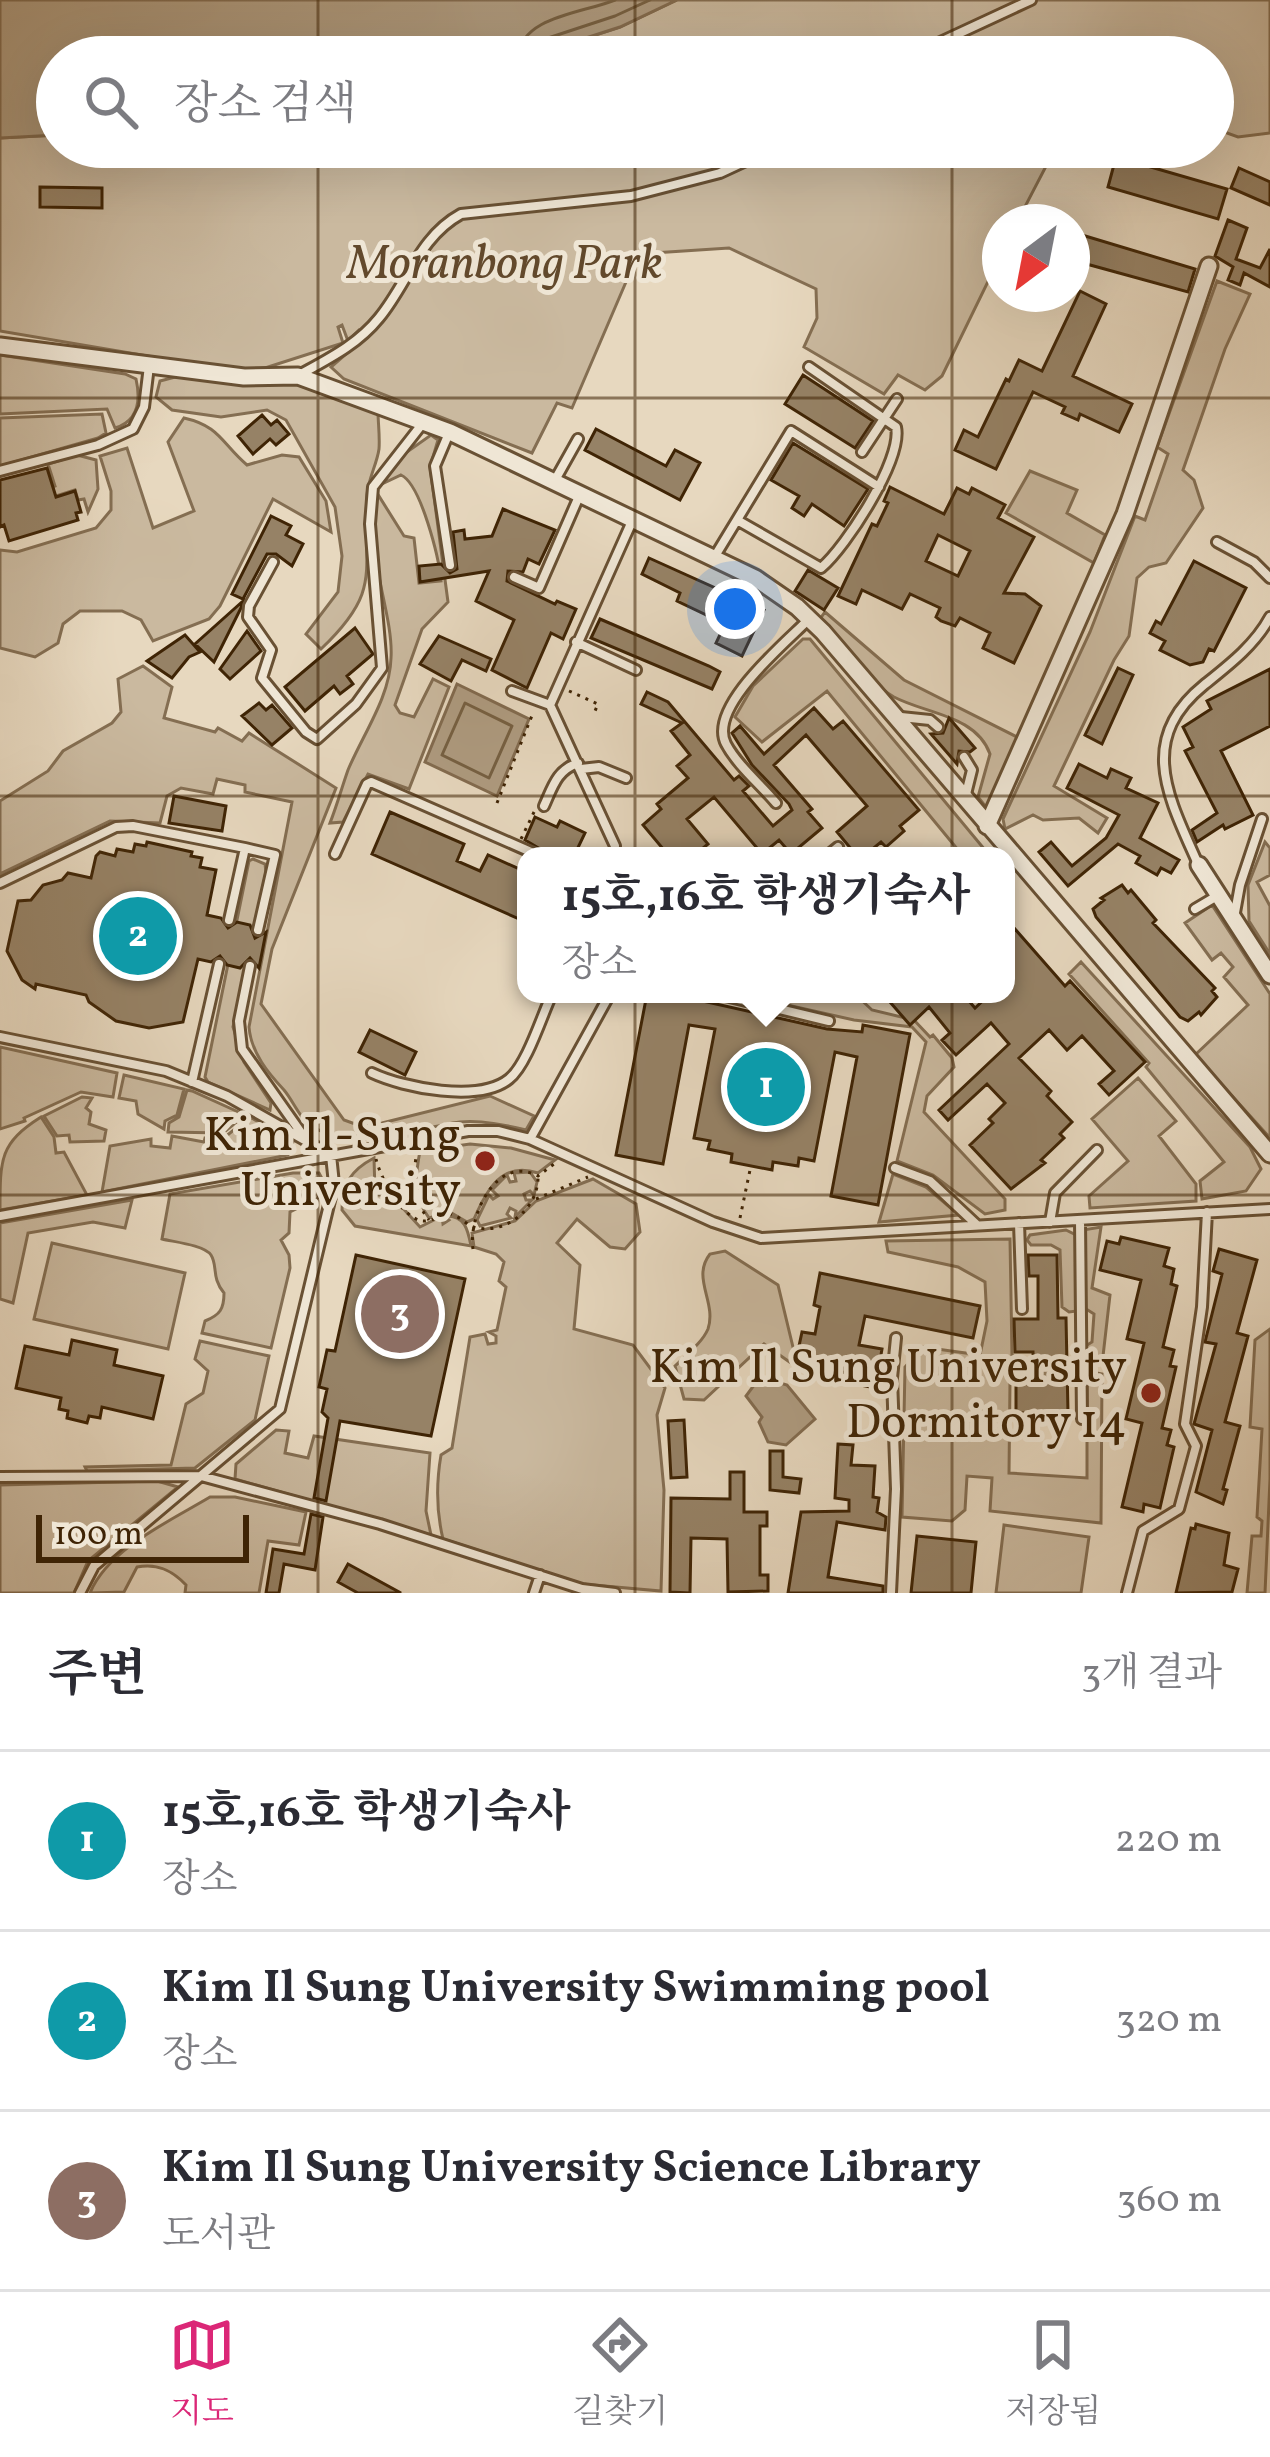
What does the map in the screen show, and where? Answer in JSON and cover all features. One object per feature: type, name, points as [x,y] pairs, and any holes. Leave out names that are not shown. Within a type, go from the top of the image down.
[{"type":"street","points":[[987,826],[1125,514],[1208,266]]},
{"type":"street","points":[[0,346],[244,377],[298,376],[450,432],[715,556],[809,618],[1005,847]]},
{"type":"street","points":[[1015,858],[1270,1154]]},
{"type":"street","points":[[1198,865],[1270,975]]},
{"type":"lane","points":[[953,36],[1031,0]]},
{"type":"lane","points":[[298,376],[356,342],[380,317],[441,225],[461,214],[631,196],[728,168]]},
{"type":"lane","points":[[0,471],[98,446],[133,429],[144,406],[149,364]]},
{"type":"lane","points":[[737,520],[821,568],[878,487],[899,442],[896,427],[808,368]]},
{"type":"lane","points":[[862,452],[897,399]]},
{"type":"lane","points":[[273,562],[249,606],[248,617],[271,650],[262,678],[317,739],[356,704],[382,668],[370,524],[373,487],[424,422]]},
{"type":"lane","points":[[715,556],[791,431],[878,487]]},
{"type":"lane","points":[[450,432],[436,466],[450,565]]},
{"type":"lane","points":[[555,481],[578,440]]},
{"type":"lane","points":[[514,578],[539,588],[580,492]]},
{"type":"lane","points":[[550,705],[634,517]]},
{"type":"lane","points":[[1217,542],[1254,562],[1270,578]]},
{"type":"lane","points":[[1198,865],[1169,799],[1162,769],[1165,742],[1193,694],[1241,654],[1270,617]]},
{"type":"lane","points":[[776,803],[725,743],[723,730],[740,690],[809,618]]},
{"type":"lane","points":[[576,642],[636,670]]},
{"type":"lane","points":[[512,691],[550,705],[615,847]]},
{"type":"lane","points":[[896,717],[918,717],[938,727]]},
{"type":"lane","points":[[964,757],[972,770],[965,800]]},
{"type":"lane","points":[[544,806],[564,767],[599,766],[626,778]]},
{"type":"lane","points":[[335,854],[371,782],[518,846]]},
{"type":"lane","points":[[1234,920],[1262,819]]},
{"type":"lane","points":[[0,883],[116,827],[133,826],[275,855],[258,931]]},
{"type":"lane","points":[[229,920],[244,848]]},
{"type":"lane","points":[[1195,909],[1218,895]]},
{"type":"lane","points":[[192,1082],[219,964]]},
{"type":"lane","points":[[250,966],[239,1022],[242,1048],[307,1140]]},
{"type":"lane","points":[[372,1073],[402,1087],[439,1090],[505,1082],[518,1068],[548,1003]]},
{"type":"lane","points":[[530,1139],[605,1003]]},
{"type":"lane","points":[[754,1003],[829,1021]]},
{"type":"lane","points":[[0,1037],[166,1071],[227,1096],[331,1155]]},
{"type":"lane","points":[[0,1216],[468,1131],[498,1131],[530,1139],[748,1235],[1270,1209]]},
{"type":"lane","points":[[1051,1222],[1055,1192],[1097,1150]]},
{"type":"lane","points":[[80,1593],[94,1566],[280,1408],[334,1184],[331,1155]]},
{"type":"lane","points":[[896,1168],[930,1181],[978,1226]]},
{"type":"lane","points":[[1126,1593],[1143,1531],[1179,1510],[1196,1446],[1185,1424],[1202,1307],[1207,1212]]},
{"type":"lane","points":[[1080,1220],[1082,1419]]},
{"type":"lane","points":[[1019,1223],[1022,1309]]},
{"type":"lane","points":[[891,1593],[896,1338]]},
{"type":"lane","points":[[0,1477],[201,1476],[380,1524],[582,1589],[615,1593]]},
{"type":"lane","points":[[535,1593],[540,1575]]},
{"type":"path","points":[[557,685],[598,704],[595,711]]},
{"type":"path","points":[[497,803],[538,700]]},
{"type":"path","points":[[518,846],[530,815],[544,806]]},
{"type":"path","points":[[403,1152],[417,1148],[413,1189],[429,1220]]},
{"type":"path","points":[[534,1198],[538,1176],[560,1160],[546,1154]]},
{"type":"path","points":[[382,1157],[376,1159],[380,1177],[418,1219],[451,1214],[487,1228],[514,1220],[534,1198],[596,1174],[581,1168]]},
{"type":"path","points":[[473,1249],[473,1226],[483,1201],[506,1173],[521,1170],[538,1176]]},
{"type":"path","points":[[740,1221],[750,1170]]},
{"type":"green space","points":[[677,0],[1270,0],[1270,133],[1234,136],[1234,36],[592,36]]},
{"type":"green space","name":"Moranbong Park","points":[[36,136],[36,168],[1045,168],[1026,204],[982,204],[982,294],[942,376],[925,390],[898,375],[884,394],[804,347],[817,318],[816,289],[729,248],[638,254],[572,408],[557,403],[532,453],[344,379],[331,367],[369,334],[359,330],[348,341],[342,325],[338,327],[343,343],[265,368],[236,371],[0,331],[0,138]]},
{"type":"green space","points":[[1217,281],[1250,294],[1225,349],[1183,470],[1194,480],[1203,508],[1166,563],[1149,567],[1137,578],[1129,636],[1054,786],[1107,818],[1098,833],[1079,818],[1043,820],[1033,815],[1005,829],[1003,819],[1090,632],[1135,516],[1145,520],[1168,454],[1157,447]]},
{"type":"green space","points":[[0,355],[125,374],[136,379],[136,409],[115,428],[107,409],[0,414]]},
{"type":"green space","points":[[179,376],[295,384],[378,411],[379,449],[367,495],[366,578],[354,610],[321,649],[306,634],[338,592],[342,556],[335,507],[286,420],[267,410],[221,417],[172,410],[156,397],[160,381]]},
{"type":"green space","points":[[102,414],[106,433],[98,438],[0,466],[0,418]]},
{"type":"green space","points":[[184,418],[213,431],[247,465],[282,455],[299,457],[326,501],[331,532],[273,499],[209,619],[153,641],[141,620],[122,611],[80,611],[63,624],[58,643],[35,657],[0,648],[0,550],[17,552],[96,528],[111,510],[111,491],[100,456],[127,448],[153,528],[194,511],[168,442]]},
{"type":"green space","points":[[431,435],[438,440],[430,467],[448,602],[422,629],[395,705],[400,713],[414,717],[433,679],[449,687],[409,789],[368,774],[343,822],[330,823],[389,673],[391,640],[372,532],[377,493],[404,536],[414,538],[419,583],[441,581],[433,540],[415,492],[401,475],[384,483],[397,459]]},
{"type":"green space","points":[[77,455],[96,460],[98,489],[88,512],[75,490],[53,497],[49,488],[55,486],[48,464]]},
{"type":"green space","points":[[1030,471],[1077,490],[1067,513],[1105,535],[1094,563],[1006,513]]},
{"type":"green space","points":[[825,612],[904,680],[1023,740],[990,805],[986,807],[978,797],[990,754],[983,741],[962,723],[884,691],[820,619]]},
{"type":"green space","points":[[803,639],[810,639],[983,847],[956,847],[827,691],[762,742],[735,717],[753,686]]},
{"type":"green space","points":[[143,666],[172,687],[164,718],[215,732],[218,728],[242,741],[249,733],[336,788],[272,949],[261,1004],[344,1120],[382,1123],[490,1096],[534,1116],[526,1130],[468,1122],[367,1139],[331,1135],[304,1119],[267,1070],[253,1046],[249,1027],[292,802],[245,792],[245,785],[217,779],[213,794],[181,788],[167,796],[160,823],[110,821],[0,874],[0,801],[48,771],[63,751],[112,723],[121,712],[118,679]]},
{"type":"green space","points":[[1265,842],[1270,848],[1270,875],[1257,882],[1270,906],[1270,954],[1249,921],[1248,885]]},
{"type":"green space","points":[[253,859],[265,864],[266,872],[233,1027],[244,1062],[271,1103],[270,1110],[205,1077]]},
{"type":"green space","points":[[1212,905],[1270,994],[1270,1138],[1195,1055],[1248,1005],[1224,977],[1233,967],[1221,953],[1212,960],[1185,923]]},
{"type":"green space","points":[[1081,962],[1250,1147],[1261,1169],[1246,1191],[1202,1199],[1200,1181],[1224,1162],[1146,1067],[1149,1063],[1069,974]]},
{"type":"green space","points":[[778,1003],[865,1003],[872,1010],[914,1020],[933,1035],[954,1067],[927,1096],[924,1112],[1005,1199],[1005,1210],[985,1214],[933,1175],[897,1161],[926,1042],[912,1027]]},
{"type":"green space","points":[[0,1047],[117,1073],[113,1097],[81,1092],[0,1129]]},
{"type":"green space","points":[[124,1075],[184,1089],[177,1115],[165,1121],[164,1129],[138,1114],[136,1101],[119,1098]]},
{"type":"green space","points":[[1138,1078],[1176,1121],[1159,1136],[1196,1184],[1196,1201],[1090,1208],[1089,1196],[1128,1161],[1092,1119]]},
{"type":"green space","points":[[187,1090],[245,1115],[223,1133],[168,1132],[169,1123],[179,1117]]},
{"type":"green space","points":[[82,1097],[92,1098],[86,1108],[91,1112],[89,1124],[106,1130],[104,1141],[70,1142],[69,1135],[57,1136],[44,1116]]},
{"type":"green space","points":[[41,1117],[54,1137],[56,1153],[64,1152],[87,1195],[0,1210],[5,1154],[17,1135]]},
{"type":"green space","points":[[250,1117],[293,1142],[288,1155],[102,1192],[110,1146],[151,1139],[151,1146],[170,1148],[172,1136],[204,1142],[205,1138],[225,1137]]},
{"type":"green space","points":[[470,1144],[511,1148],[555,1160],[538,1173],[505,1174],[490,1188],[474,1219],[467,1222],[450,1212],[429,1218],[417,1186],[420,1151]]},
{"type":"green space","points":[[374,1158],[375,1192],[389,1193],[420,1227],[442,1216],[443,1224],[449,1220],[445,1216],[457,1218],[467,1229],[471,1246],[355,1226],[342,1210],[346,1185]]},
{"type":"green space","points":[[530,1172],[537,1182],[534,1195],[524,1194],[532,1200],[515,1217],[516,1211],[510,1208],[511,1218],[480,1226],[477,1220],[489,1195],[498,1196],[492,1190],[507,1175],[510,1182],[516,1181],[514,1173]]},
{"type":"green space","points":[[293,1173],[319,1173],[325,1184],[318,1198],[290,1212],[289,1233],[281,1240],[290,1268],[271,1348],[202,1333],[205,1321],[220,1311],[224,1293],[207,1252],[162,1239],[170,1194]]},
{"type":"green space","points":[[893,1174],[926,1187],[959,1215],[879,1222]]},
{"type":"green space","points":[[593,1179],[636,1204],[640,1232],[625,1249],[610,1247],[577,1219],[557,1243],[580,1265],[574,1329],[633,1345],[665,1388],[657,1415],[664,1490],[661,1591],[582,1584],[443,1539],[441,1528],[437,1497],[441,1455],[452,1448],[470,1337],[485,1334],[488,1344],[496,1343],[496,1336],[489,1332],[497,1330],[506,1287],[499,1281],[504,1262],[474,1247],[472,1233],[515,1221],[536,1201]]},
{"type":"green space","points":[[132,1200],[125,1228],[93,1222],[28,1233],[13,1303],[0,1299],[0,1223]]},
{"type":"green space","points":[[1101,1227],[1092,1288],[1110,1295],[1102,1365],[1084,1364],[1094,1314],[1083,1307],[1083,1230]]},
{"type":"green space","points":[[1066,1230],[1076,1235],[1077,1311],[1069,1312],[1062,1307],[1060,1250],[1031,1245],[1027,1240],[1030,1235]]},
{"type":"green space","points":[[1010,1239],[1012,1355],[1018,1359],[1018,1376],[1010,1382],[1009,1473],[1087,1478],[1087,1371],[1102,1374],[1101,1523],[990,1511],[992,1478],[967,1476],[965,1510],[952,1521],[902,1517],[905,1367],[923,1347],[980,1355],[987,1321],[985,1282],[958,1267],[888,1252],[886,1241]]},
{"type":"green space","points":[[52,1243],[185,1273],[168,1349],[34,1319]]},
{"type":"green space","points":[[725,1251],[778,1285],[798,1368],[764,1344],[704,1400],[684,1399],[675,1366],[708,1329],[703,1272],[710,1254]]},
{"type":"green space","points":[[1270,1329],[1265,1593],[1247,1593],[1252,1536],[1261,1536],[1262,1521],[1257,1517],[1262,1429],[1250,1427],[1255,1340]]},
{"type":"green space","points":[[200,1341],[269,1356],[255,1420],[195,1468],[87,1471],[85,1467],[171,1465],[186,1404],[203,1393],[208,1371],[195,1359]]},
{"type":"green space","points":[[276,1430],[289,1431],[285,1453],[308,1458],[314,1436],[430,1453],[426,1511],[431,1535],[235,1479],[236,1464]]},
{"type":"green space","points":[[157,1481],[178,1487],[88,1561],[74,1593],[0,1593],[0,1485]]},
{"type":"green space","points":[[210,1497],[235,1497],[306,1512],[299,1545],[268,1541],[259,1593],[185,1593],[186,1585],[175,1575],[144,1566],[137,1567],[124,1592],[90,1593],[125,1550]]},
{"type":"green space","points":[[1004,1525],[1089,1537],[1081,1593],[996,1593]]},
{"type":"water","points":[[0,0],[677,0],[592,36],[36,36],[36,136],[0,138]]},
{"type":"water","points":[[457,684],[529,719],[497,796],[425,762]]},
{"type":"water","points":[[760,1377],[787,1385],[815,1419],[786,1445],[768,1442],[759,1422],[762,1417],[746,1396]]},
{"type":"building","points":[[1113,168],[1154,168],[1227,189],[1218,219],[1108,187]]},
{"type":"building","points":[[1239,168],[1270,182],[1270,205],[1231,188]]},
{"type":"building","points":[[40,187],[102,188],[102,208],[40,207]]},
{"type":"building","points":[[1228,220],[1247,228],[1236,259],[1260,268],[1270,249],[1270,287],[1244,273],[1240,285],[1228,280],[1233,267],[1215,256]]},
{"type":"building","points":[[1090,237],[1195,269],[1188,292],[1090,265]]},
{"type":"building","points":[[1090,296],[1106,304],[1073,376],[1132,404],[1119,432],[1080,414],[1078,420],[1062,413],[1065,407],[1033,392],[996,469],[955,450],[964,430],[978,437],[1019,360],[1042,371],[1070,312],[1090,312]]},
{"type":"building","points":[[803,375],[873,421],[855,448],[785,404]]},
{"type":"building","points":[[262,415],[271,425],[277,420],[289,434],[276,445],[270,439],[253,454],[238,436]]},
{"type":"building","points":[[596,429],[666,466],[675,450],[700,463],[680,500],[585,450]]},
{"type":"building","points":[[793,443],[868,489],[844,526],[812,504],[804,516],[792,508],[799,496],[771,480]]},
{"type":"building","points":[[47,468],[56,497],[75,491],[81,512],[76,513],[78,520],[9,541],[4,525],[0,527],[0,480]]},
{"type":"building","points":[[890,487],[944,514],[957,488],[969,494],[972,488],[1005,505],[998,518],[1034,537],[1004,593],[1025,594],[1041,606],[1014,663],[983,648],[990,633],[960,618],[955,626],[941,621],[936,617],[940,608],[910,594],[902,609],[862,590],[856,604],[838,596],[872,524],[877,526],[888,503],[884,501]],"holes":[[[938,535],[970,551],[958,576],[926,561]]]},
{"type":"building","points":[[503,509],[555,530],[539,564],[528,559],[523,572],[508,571],[507,581],[576,609],[563,639],[551,633],[527,688],[492,670],[514,620],[476,601],[489,571],[420,582],[419,566],[441,564],[450,573],[457,569],[453,532],[464,530],[465,539],[492,536]]},
{"type":"building","points":[[271,516],[291,526],[286,535],[303,544],[292,566],[276,554],[267,554],[243,599],[232,594]]},
{"type":"building","points":[[649,558],[764,610],[742,656],[716,643],[725,624],[677,601],[680,593],[642,574]]},
{"type":"building","points":[[1194,561],[1246,588],[1214,651],[1209,649],[1203,662],[1190,665],[1160,650],[1165,641],[1150,633],[1156,621],[1161,624]]},
{"type":"building","points":[[808,570],[838,588],[824,610],[795,591]]},
{"type":"building","points":[[243,601],[241,608],[214,662],[195,644]]},
{"type":"building","points":[[600,619],[720,672],[712,689],[591,638]]},
{"type":"building","points":[[355,628],[373,654],[347,676],[353,684],[340,694],[334,686],[305,711],[285,687]]},
{"type":"building","points":[[247,631],[261,651],[230,679],[220,669]]},
{"type":"building","points":[[185,635],[200,652],[189,657],[172,678],[147,661]]},
{"type":"building","points":[[439,636],[491,659],[486,671],[462,660],[451,681],[420,664]]},
{"type":"building","points":[[1118,668],[1133,675],[1102,744],[1085,735]]},
{"type":"building","points":[[1270,669],[1270,726],[1221,751],[1253,815],[1225,829],[1223,825],[1197,842],[1192,830],[1217,813],[1185,751],[1193,747],[1183,727],[1211,709],[1207,701]]},
{"type":"building","points":[[647,692],[668,702],[734,780],[739,776],[749,786],[743,791],[773,826],[792,810],[752,765],[732,733],[740,726],[764,754],[814,708],[833,729],[843,721],[919,810],[886,847],[881,842],[875,847],[850,847],[837,832],[867,806],[806,735],[774,765],[822,828],[799,847],[785,847],[779,840],[770,847],[756,847],[714,797],[687,819],[708,844],[661,847],[643,825],[661,809],[657,804],[688,778],[677,766],[690,755],[671,731],[682,723],[641,704]]},
{"type":"building","points":[[259,703],[266,710],[272,705],[292,728],[272,745],[242,716]]},
{"type":"building","points":[[949,718],[975,748],[959,751],[957,764],[931,734],[943,733]]},
{"type":"building","points":[[1079,764],[1107,778],[1111,769],[1131,778],[1126,788],[1158,803],[1140,838],[1179,860],[1171,873],[1161,868],[1157,875],[1136,863],[1140,856],[1118,844],[1068,886],[1039,852],[1051,842],[1072,866],[1106,838],[1119,815],[1067,788]]},
{"type":"building","points":[[174,796],[226,806],[222,831],[169,823]]},
{"type":"building","points":[[390,812],[464,844],[457,861],[480,871],[488,855],[517,868],[517,918],[372,854]]},
{"type":"building","points":[[535,817],[557,827],[560,821],[585,833],[578,847],[537,847],[525,840]]},
{"type":"building","points":[[147,842],[192,852],[191,856],[202,858],[200,867],[216,870],[207,915],[221,918],[228,928],[237,922],[250,925],[255,938],[266,932],[259,968],[250,958],[240,968],[227,965],[220,956],[211,962],[198,959],[183,1022],[149,1028],[116,1021],[86,995],[36,984],[35,989],[22,980],[7,951],[18,901],[31,900],[43,885],[62,880],[68,873],[91,878],[100,852],[115,856],[117,849],[133,852],[135,844],[146,846]]},
{"type":"building","points":[[1122,885],[1215,988],[1217,997],[1201,1015],[1188,1021],[1180,1017],[1096,917],[1093,909],[1104,900],[1101,898]]},
{"type":"building","points":[[1015,929],[1065,986],[1070,981],[1145,1062],[1109,1095],[1099,1084],[1114,1071],[1082,1036],[1067,1050],[1049,1030],[1019,1058],[1072,1122],[1060,1134],[1064,1138],[1041,1160],[1045,1163],[1011,1189],[970,1145],[1005,1103],[987,1084],[948,1120],[939,1110],[1009,1044],[991,1023],[956,1055],[942,1040],[950,1033],[929,1007],[910,1025],[891,1003],[971,1003],[975,1008],[980,1003],[1015,1003]]},
{"type":"building","points":[[645,1003],[712,1003],[827,1029],[862,1032],[863,1025],[910,1034],[878,1205],[831,1196],[857,1057],[835,1052],[814,1161],[799,1158],[798,1166],[773,1162],[772,1170],[731,1162],[732,1154],[708,1149],[710,1141],[694,1138],[715,1029],[689,1025],[663,1164],[616,1155]]},
{"type":"building","points":[[370,1030],[416,1052],[405,1075],[359,1052]]},
{"type":"building","name":"Kim Il Sung University Dormitory 14","points":[[1121,1237],[1169,1248],[1164,1266],[1174,1269],[1171,1284],[1177,1286],[1163,1347],[1174,1350],[1170,1366],[1176,1367],[1162,1428],[1171,1430],[1167,1445],[1174,1447],[1160,1508],[1144,1504],[1143,1512],[1122,1507],[1142,1423],[1126,1419],[1144,1343],[1127,1339],[1141,1280],[1100,1270],[1107,1241],[1119,1244]]},
{"type":"building","points":[[1219,1249],[1257,1260],[1237,1333],[1248,1336],[1225,1422],[1240,1426],[1223,1504],[1196,1492],[1212,1430],[1194,1424],[1216,1344],[1205,1342],[1222,1274],[1213,1271]]},
{"type":"building","points":[[356,1255],[465,1279],[431,1436],[340,1421],[326,1501],[314,1498],[328,1418],[322,1412],[327,1389],[319,1387],[327,1350],[335,1351]]},
{"type":"building","points":[[1028,1255],[1057,1255],[1058,1318],[1066,1318],[1068,1413],[1016,1413],[1016,1384],[1034,1383],[1033,1352],[1015,1352],[1014,1319],[1038,1319],[1038,1276],[1029,1276]]},
{"type":"building","points":[[820,1273],[980,1306],[973,1338],[865,1316],[859,1345],[882,1349],[875,1388],[851,1383],[853,1374],[809,1366],[812,1348],[799,1346],[802,1332],[815,1334]]},
{"type":"building","points":[[72,1340],[117,1350],[114,1365],[163,1376],[153,1419],[102,1407],[100,1418],[89,1416],[87,1423],[67,1418],[68,1411],[59,1409],[61,1398],[16,1388],[25,1346],[69,1355]]},
{"type":"building","points":[[684,1420],[687,1477],[671,1478],[668,1421]]},
{"type":"building","points":[[838,1444],[853,1445],[851,1465],[875,1466],[873,1497],[879,1498],[877,1512],[886,1517],[885,1530],[837,1522],[828,1577],[883,1586],[883,1593],[788,1593],[801,1512],[849,1511],[849,1500],[835,1498]]},
{"type":"building","points":[[770,1451],[783,1451],[783,1477],[801,1479],[799,1493],[770,1490]]},
{"type":"building","points":[[730,1472],[744,1472],[744,1512],[767,1512],[767,1526],[760,1526],[760,1575],[768,1575],[768,1591],[728,1592],[727,1539],[691,1538],[690,1593],[670,1592],[671,1498],[730,1499]]},
{"type":"building","points":[[311,1514],[323,1517],[315,1570],[284,1564],[279,1593],[266,1593],[273,1549],[304,1554]]},
{"type":"building","points":[[1196,1524],[1229,1533],[1224,1565],[1238,1569],[1232,1592],[1176,1593],[1191,1528]]},
{"type":"building","points":[[917,1536],[976,1542],[971,1593],[911,1593]]},
{"type":"building","points":[[348,1564],[401,1593],[358,1593],[347,1587],[338,1582]]},
{"type":"place","name":"Kim Il Sung University Swimming pool","points":[[138,936]]},
{"type":"place","name":"15호,16호 학생기숙사","points":[[766,1087]]},
{"type":"place","name":"Kim Il-Sung University","points":[[485,1161]]},
{"type":"place","name":"Kim Il Sung University Science Library","points":[[400,1314]]},
{"type":"place","name":"Kim Il Sung University Dormitory 14","points":[[1151,1393]]}]
